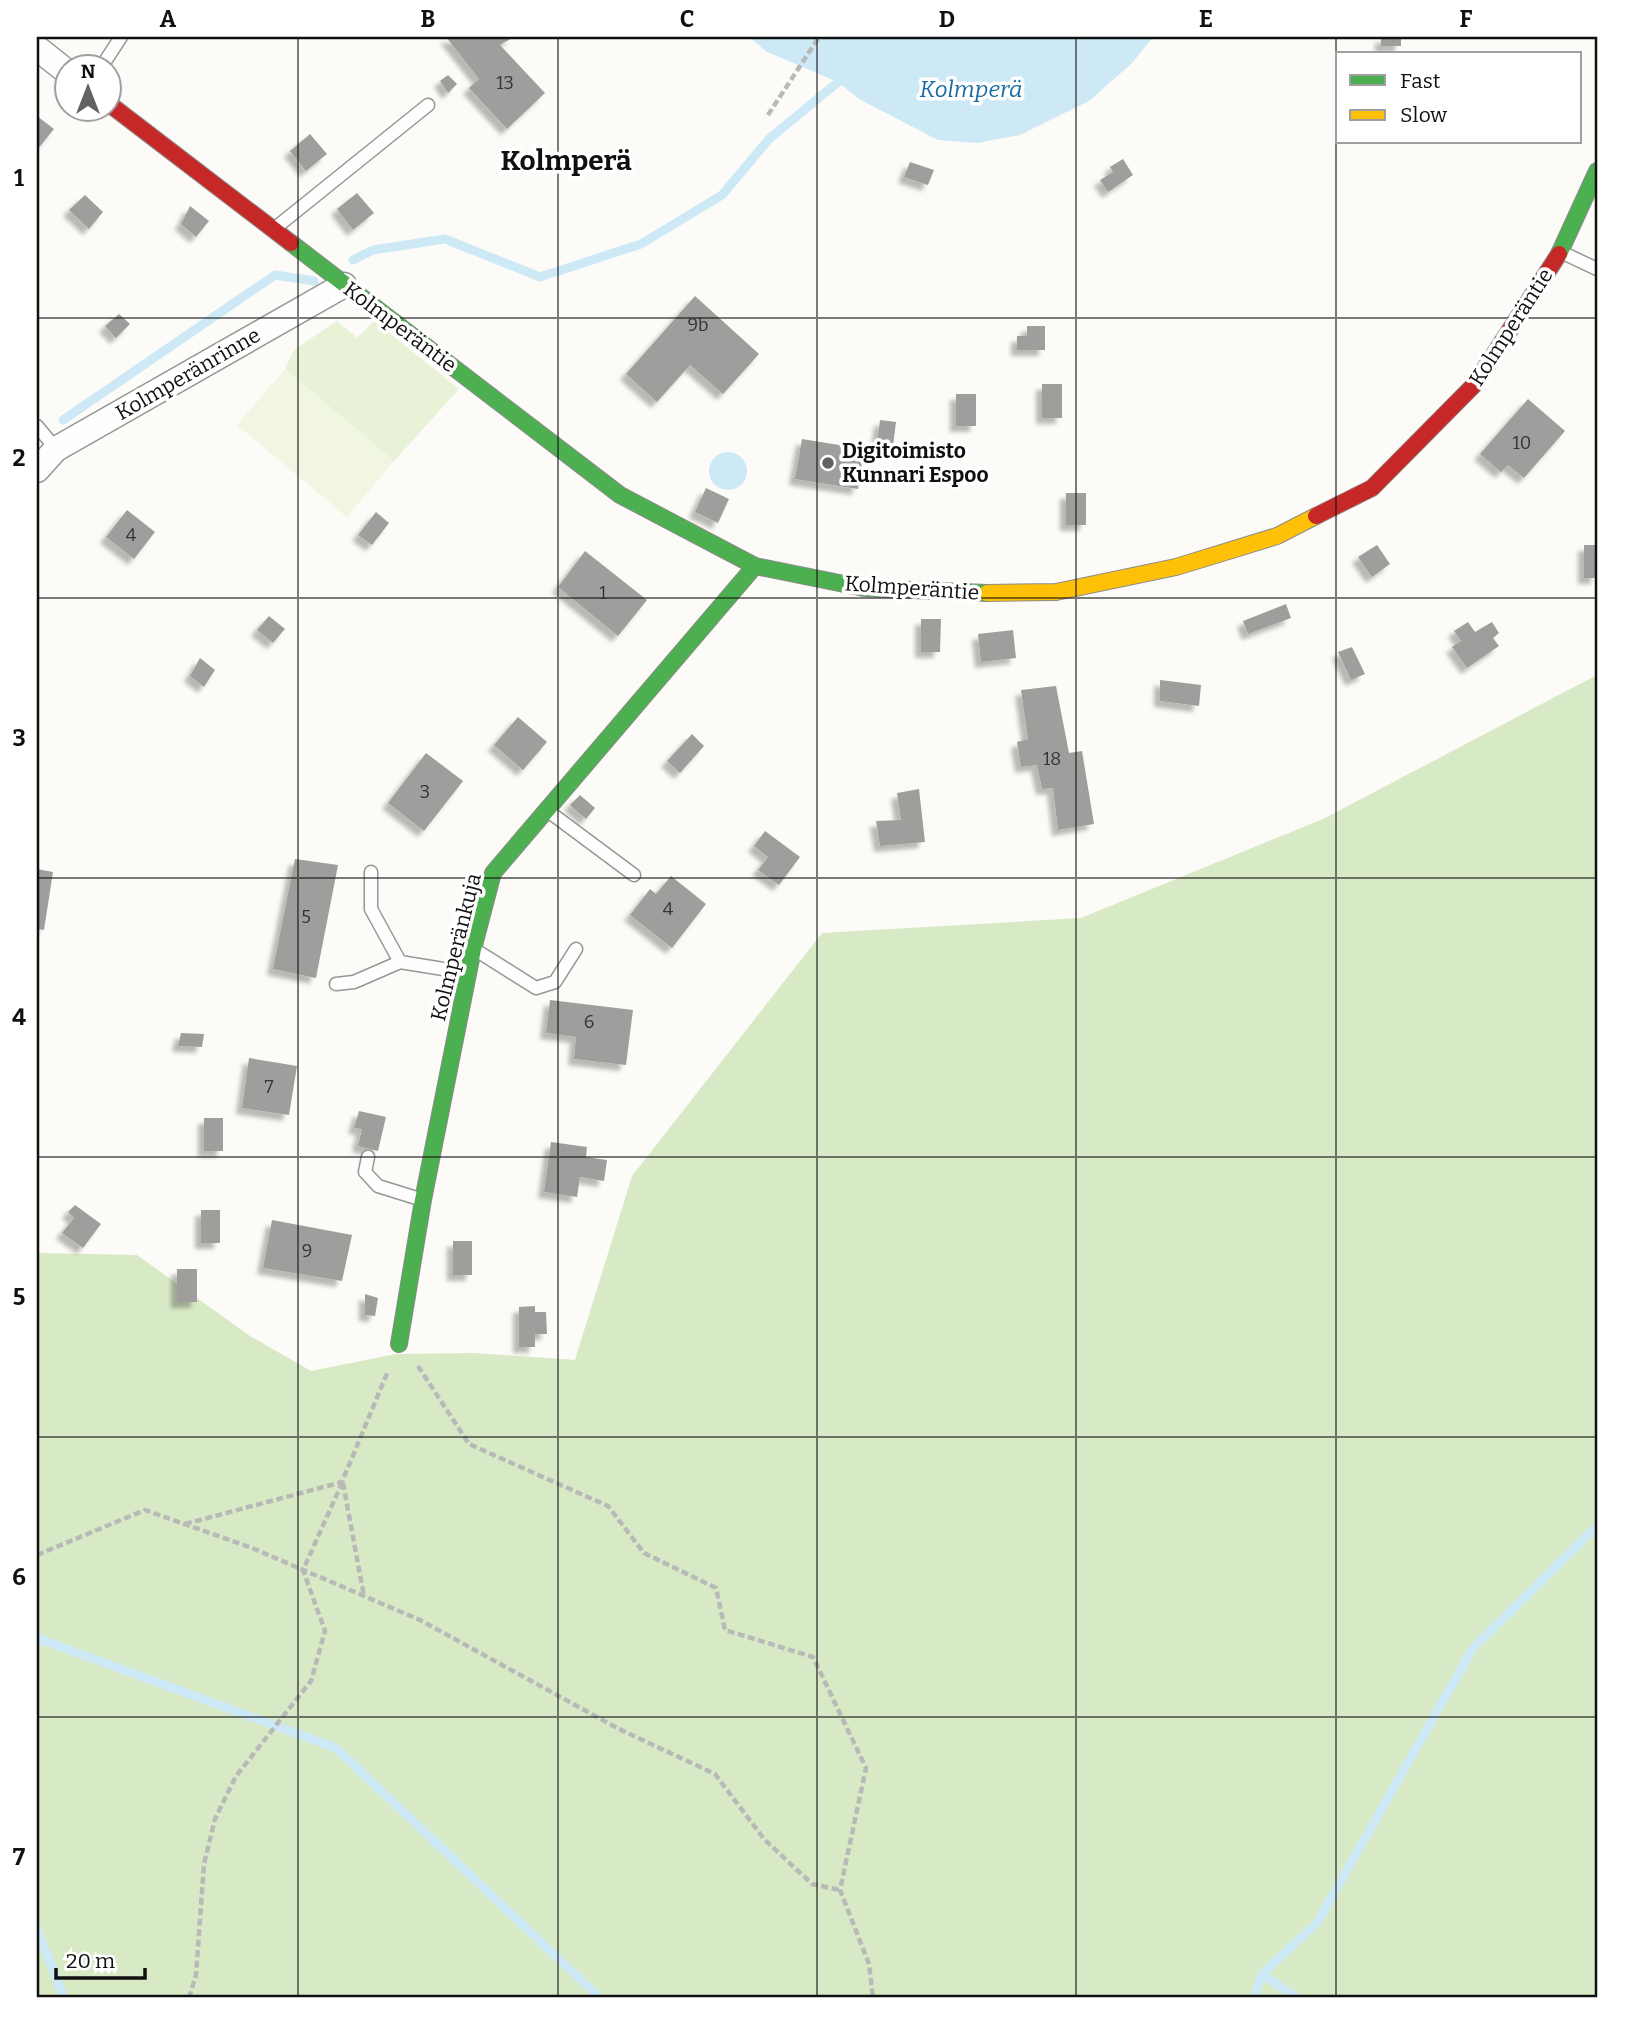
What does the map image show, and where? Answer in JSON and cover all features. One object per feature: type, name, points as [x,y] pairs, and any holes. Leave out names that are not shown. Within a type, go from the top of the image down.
[{"type":"street","points":[[37,48],[52,60]]},
{"type":"street","name":"Kolmperäntie","points":[[122,114],[620,495],[755,566],[864,588],[977,594],[1056,592],[1176,567],[1277,536],[1372,488],[1475,384],[1561,251],[1597,170]]},
{"type":"street","name":"Kolmperänrinne","points":[[37,470],[56,449],[344,285]]},
{"type":"street","name":"Kolmperänkuja","points":[[399,1344],[423,1200],[473,949],[493,873],[755,566]]},
{"type":"lane","points":[[111,52],[121,37]]},
{"type":"lane","points":[[273,229],[428,105]]},
{"type":"lane","points":[[1561,251],[1597,270]]},
{"type":"lane","points":[[37,426],[56,449]]},
{"type":"lane","points":[[547,811],[634,876]]},
{"type":"lane","points":[[371,872],[371,909],[400,961]]},
{"type":"lane","points":[[473,949],[536,988],[555,982],[576,949]]},
{"type":"lane","points":[[336,984],[354,982],[400,961],[469,973]]},
{"type":"lane","points":[[368,1157],[365,1172],[377,1186],[423,1200]]},
{"type":"path","points":[[768,115],[820,37]]},
{"type":"path","points":[[189,1998],[196,1975],[204,1864],[215,1819],[236,1776],[312,1681],[325,1631],[303,1570],[399,1344],[416,1363],[469,1444],[608,1506],[644,1553],[716,1588],[725,1630],[813,1657],[866,1768],[840,1890],[869,1964],[873,1998]]},
{"type":"path","points":[[185,1524],[342,1482]]},
{"type":"path","points":[[342,1482],[364,1597]]},
{"type":"path","points":[[37,1555],[145,1510],[303,1570],[420,1620],[619,1728],[715,1774],[764,1839],[812,1884],[840,1890]]},
{"type":"green space","points":[[337,321],[357,338],[374,321],[459,389],[394,461],[285,369],[294,350]]},
{"type":"green space","points":[[285,369],[394,461],[347,517],[237,425]]},
{"type":"green space","points":[[1597,675],[1597,1998],[37,1998],[37,1253],[137,1255],[250,1336],[311,1371],[396,1354],[474,1353],[575,1360],[632,1176],[822,933],[1081,918],[1323,819]]},
{"type":"water","name":"Kolmperä","points":[[749,37],[1153,37],[1132,63],[1089,101],[1020,135],[977,143],[938,140],[859,99],[838,82],[767,52]]},
{"type":"water","points":[[728,452],[742,457],[747,471],[742,485],[728,490],[714,485],[709,471],[714,457]]},
{"type":"building","points":[[446,37],[514,37],[500,45],[545,93],[507,129],[469,88],[479,79]]},
{"type":"building","points":[[1381,37],[1401,37],[1401,46],[1381,46]]},
{"type":"building","points":[[448,75],[457,84],[448,93],[440,81]]},
{"type":"building","points":[[37,116],[54,129],[37,150]]},
{"type":"building","points":[[310,134],[327,154],[306,171],[290,151]]},
{"type":"building","points":[[1123,159],[1133,175],[1108,192],[1100,180],[1113,172],[1110,167]]},
{"type":"building","points":[[910,162],[934,170],[928,185],[904,177]]},
{"type":"building","points":[[357,193],[374,213],[353,230],[337,209]]},
{"type":"building","points":[[85,195],[103,212],[89,229],[69,210]]},
{"type":"building","points":[[190,206],[209,221],[196,237],[181,224]]},
{"type":"building","points":[[695,296],[759,354],[723,394],[690,365],[657,402],[626,374]]},
{"type":"building","points":[[119,314],[130,324],[116,338],[105,326]]},
{"type":"building","points":[[1027,326],[1045,326],[1045,350],[1017,350],[1017,336],[1027,336]]},
{"type":"building","points":[[1042,384],[1062,384],[1062,418],[1042,418]]},
{"type":"building","points":[[956,394],[976,394],[976,426],[956,426]]},
{"type":"building","points":[[1528,399],[1565,431],[1524,478],[1508,465],[1501,472],[1480,454]]},
{"type":"building","points":[[880,420],[896,422],[893,446],[877,444]]},
{"type":"building","points":[[802,439],[864,449],[858,489],[795,479]]},
{"type":"building","points":[[706,488],[729,499],[718,523],[695,512]]},
{"type":"building","points":[[1066,493],[1086,493],[1086,525],[1066,525]]},
{"type":"building","points":[[127,510],[155,532],[134,559],[106,537]]},
{"type":"building","points":[[376,512],[389,523],[372,545],[358,535]]},
{"type":"building","points":[[1377,545],[1390,564],[1372,577],[1358,557]]},
{"type":"building","points":[[1584,545],[1597,545],[1597,578],[1584,578]]},
{"type":"building","points":[[585,551],[647,600],[618,636],[558,587]]},
{"type":"building","points":[[1286,604],[1291,618],[1248,634],[1243,621]]},
{"type":"building","points":[[269,616],[285,629],[273,643],[257,630]]},
{"type":"building","points":[[921,619],[941,619],[940,652],[921,652]]},
{"type":"building","points":[[1468,622],[1475,632],[1492,622],[1499,633],[1493,638],[1499,646],[1467,668],[1452,647],[1461,641],[1454,631]]},
{"type":"building","points":[[1013,630],[1016,658],[981,662],[978,634]]},
{"type":"building","points":[[1352,647],[1365,674],[1351,680],[1338,652]]},
{"type":"building","points":[[200,658],[215,670],[204,687],[190,676]]},
{"type":"building","points":[[1160,680],[1201,685],[1199,706],[1160,701]]},
{"type":"building","points":[[1056,686],[1069,753],[1082,751],[1094,824],[1058,830],[1053,788],[1042,789],[1037,765],[1021,767],[1017,742],[1028,739],[1021,690]]},
{"type":"building","points":[[518,717],[547,742],[523,770],[494,745]]},
{"type":"building","points":[[692,734],[704,746],[680,773],[667,761]]},
{"type":"building","points":[[426,753],[463,781],[424,831],[388,803]]},
{"type":"building","points":[[919,789],[925,842],[880,846],[876,821],[901,820],[897,793]]},
{"type":"building","points":[[580,795],[595,808],[586,819],[570,805]]},
{"type":"building","points":[[765,831],[800,857],[779,885],[758,870],[768,857],[754,846]]},
{"type":"building","points":[[295,859],[338,865],[316,978],[273,969]]},
{"type":"building","points":[[37,869],[53,872],[44,930],[37,929]]},
{"type":"building","points":[[671,876],[706,904],[672,948],[630,915],[650,889],[656,894]]},
{"type":"building","points":[[550,1000],[633,1010],[626,1065],[574,1059],[576,1037],[546,1033]]},
{"type":"building","points":[[181,1033],[204,1034],[202,1047],[178,1046]]},
{"type":"building","points":[[249,1058],[297,1066],[289,1115],[242,1108]]},
{"type":"building","points":[[359,1111],[386,1117],[378,1151],[358,1146],[362,1129],[354,1128]]},
{"type":"building","points":[[204,1118],[223,1118],[223,1151],[204,1151]]},
{"type":"building","points":[[551,1142],[587,1147],[586,1157],[607,1160],[604,1181],[580,1177],[577,1197],[544,1192]]},
{"type":"building","points":[[75,1205],[101,1224],[83,1248],[62,1233],[74,1218],[68,1212]]},
{"type":"building","points":[[201,1210],[220,1210],[220,1243],[201,1243]]},
{"type":"building","points":[[272,1220],[352,1235],[342,1281],[263,1268]]},
{"type":"building","points":[[453,1241],[472,1241],[472,1275],[453,1275]]},
{"type":"building","points":[[177,1269],[197,1269],[197,1302],[177,1302]]},
{"type":"building","points":[[365,1294],[378,1298],[375,1316],[365,1315]]},
{"type":"building","points":[[535,1306],[535,1312],[546,1312],[547,1334],[535,1334],[535,1347],[519,1347],[519,1307]]},
{"type":"waterway","points":[[353,260],[373,250],[445,239],[540,277],[641,244],[722,195],[769,139],[838,82]]},
{"type":"waterway","points":[[63,420],[275,275],[314,281]]},
{"type":"waterway","points":[[1254,1998],[1262,1974],[1317,1923],[1473,1648],[1597,1526]]},
{"type":"waterway","points":[[37,1638],[336,1748],[600,1998]]},
{"type":"waterway","points":[[37,1929],[64,1998]]},
{"type":"waterway","points":[[1262,1974],[1297,1998]]},
{"type":"traffic: fast","points":[[1559,254],[1597,171]]},
{"type":"traffic: fast","points":[[291,243],[620,495],[755,566],[864,588],[987,593]]},
{"type":"traffic: fast","points":[[399,1344],[423,1200],[473,949],[493,873],[755,566]]},
{"type":"traffic: slow","points":[[987,593],[1056,592],[1176,567],[1277,536],[1316,516]]},
{"type":"traffic: jam","points":[[122,114],[291,243]]},
{"type":"traffic: jam","points":[[1316,516],[1372,488],[1475,384],[1559,254]]},
{"type":"place","name":"Digitoimisto Kunnari Espoo","points":[[828,463]]},
{"type":"district","name":"Kolmperä","points":[[566,160]]}]
